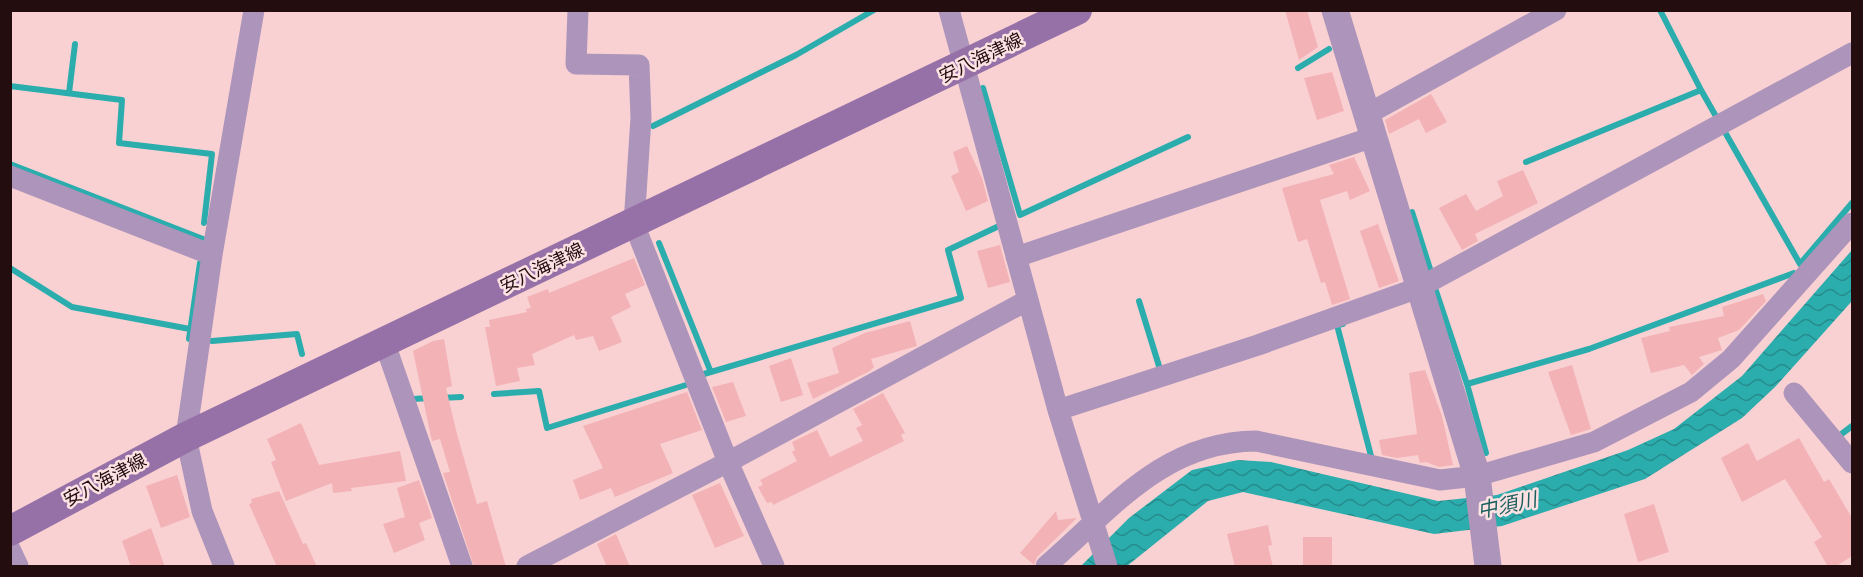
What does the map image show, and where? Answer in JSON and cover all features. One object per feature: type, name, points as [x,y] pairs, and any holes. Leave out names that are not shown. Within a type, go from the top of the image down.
[{"type":"main road","name":"安八海津線","points":[[10,531],[186,436],[385,344],[1077,10]]},
{"type":"street","points":[[224,567],[202,512],[186,436],[213,255],[254,10]]},
{"type":"street","points":[[578,10],[576,64],[639,65],[641,118],[634,224],[728,462],[774,567]]},
{"type":"street","points":[[949,10],[1058,411],[1107,567]]},
{"type":"street","points":[[1335,10],[1478,482],[1488,567]]},
{"type":"street","points":[[1016,256],[1370,126],[1556,10]]},
{"type":"street","points":[[1058,411],[1247,349],[1418,288],[1852,53]]},
{"type":"street","points":[[10,176],[213,255]]},
{"type":"street","points":[[1046,567],[1096,535],[1153,472],[1182,455],[1231,441],[1256,441],[1440,480],[1478,482],[1594,442],[1691,392],[1731,359],[1852,223]]},
{"type":"street","points":[[527,567],[728,462],[1028,300]]},
{"type":"street","points":[[385,344],[462,567]]},
{"type":"street","points":[[1794,393],[1852,463]]},
{"type":"street","points":[[10,549],[18,567]]},
{"type":"water","name":"中須川","points":[[1852,250],[1852,301],[1775,387],[1742,418],[1645,479],[1502,526],[1434,534],[1243,492],[1208,501],[1127,566],[1081,566],[1129,518],[1192,470],[1238,460],[1271,462],[1438,501],[1497,495],[1628,450],[1674,429],[1742,376]]},
{"type":"building","points":[[1285,10],[1307,10],[1318,47],[1299,60]]},
{"type":"building","points":[[1332,72],[1344,111],[1317,120],[1304,78]]},
{"type":"building","points":[[1431,94],[1447,122],[1426,133],[1419,119],[1389,134],[1385,120]]},
{"type":"building","points":[[967,146],[982,178],[988,201],[966,211],[951,176],[959,172],[953,152]]},
{"type":"building","points":[[1354,157],[1370,191],[1350,200],[1347,191],[1320,200],[1350,299],[1332,305],[1325,282],[1321,283],[1307,239],[1298,242],[1282,188],[1334,174],[1329,165]]},
{"type":"building","points":[[1523,170],[1538,203],[1475,234],[1478,241],[1462,250],[1439,208],[1466,194],[1476,211],[1503,196],[1497,181]]},
{"type":"building","points":[[1378,224],[1399,281],[1379,288],[1360,231]]},
{"type":"building","points":[[1000,245],[1010,282],[988,288],[977,251]]},
{"type":"building","points":[[634,258],[645,285],[625,294],[631,307],[611,317],[622,342],[599,351],[593,336],[576,340],[574,335],[532,354],[535,365],[517,368],[520,381],[496,386],[485,327],[490,327],[489,320],[527,312],[526,309],[531,308],[527,297],[548,289],[549,293]]},
{"type":"building","points":[[1763,294],[1766,301],[1739,330],[1718,338],[1722,350],[1699,357],[1704,364],[1692,375],[1684,365],[1651,373],[1641,338],[1670,331],[1669,327],[1724,316],[1722,307]]},
{"type":"building","points":[[910,321],[917,346],[871,359],[874,367],[870,371],[813,399],[807,383],[839,373],[832,348],[865,333]]},
{"type":"building","points":[[444,339],[452,386],[446,388],[457,434],[477,504],[487,501],[506,567],[474,567],[443,473],[450,472],[440,439],[432,441],[413,351],[433,341]]},
{"type":"building","points":[[791,358],[803,395],[781,402],[769,366]]},
{"type":"building","points":[[1572,365],[1591,429],[1571,435],[1548,372]]},
{"type":"building","points":[[1425,370],[1442,416],[1453,465],[1439,467],[1426,462],[1420,463],[1418,455],[1397,458],[1382,455],[1379,440],[1417,434],[1409,373]]},
{"type":"building","points":[[733,382],[746,416],[726,422],[712,387]]},
{"type":"building","points":[[687,392],[702,430],[660,444],[673,473],[615,497],[611,488],[580,500],[573,480],[603,468],[583,426]]},
{"type":"building","points":[[883,393],[905,433],[901,435],[904,441],[773,505],[772,502],[767,503],[758,487],[763,485],[760,480],[797,461],[792,452],[795,450],[792,442],[817,430],[830,457],[863,441],[856,428],[862,425],[853,409]]},
{"type":"building","points":[[301,423],[319,465],[400,451],[406,481],[351,488],[352,491],[333,493],[332,483],[286,501],[271,462],[276,460],[267,439]]},
{"type":"building","points":[[1799,438],[1824,482],[1829,479],[1852,518],[1852,556],[1835,567],[1828,567],[1814,542],[1822,537],[1785,479],[1742,502],[1721,458],[1748,443],[1757,461]]},
{"type":"building","points":[[177,475],[190,517],[161,528],[146,486]]},
{"type":"building","points":[[419,480],[432,518],[419,523],[425,540],[394,553],[383,524],[405,517],[397,488]]},
{"type":"building","points":[[720,483],[744,536],[715,548],[692,495]]},
{"type":"building","points":[[279,491],[303,544],[306,543],[317,567],[277,567],[249,504],[252,503],[251,499]]},
{"type":"building","points":[[1654,504],[1669,552],[1638,562],[1624,514]]},
{"type":"building","points":[[1056,511],[1058,520],[1077,518],[1037,557],[1034,565],[1020,553]]},
{"type":"building","points":[[1268,525],[1272,545],[1268,546],[1273,567],[1235,567],[1227,534]]},
{"type":"building","points":[[151,528],[165,567],[131,567],[122,541]]},
{"type":"building","points":[[616,534],[630,567],[607,567],[597,544]]},
{"type":"building","points":[[1303,537],[1332,537],[1332,567],[1303,567]]},
{"type":"waterway","points":[[653,126],[796,55],[874,10]]},
{"type":"waterway","points":[[1526,162],[1701,90],[1660,10]]},
{"type":"waterway","points":[[69,93],[75,44]]},
{"type":"waterway","points":[[1298,68],[1329,49]]},
{"type":"waterway","points":[[10,86],[122,100],[119,143],[212,154],[204,223]]},
{"type":"waterway","points":[[983,88],[1020,215],[1188,137]]},
{"type":"waterway","points":[[1701,90],[1800,264],[1852,203]]},
{"type":"waterway","points":[[10,164],[203,239]]},
{"type":"waterway","points":[[1412,212],[1431,272]]},
{"type":"waterway","points":[[704,374],[961,298],[948,250],[999,226]]},
{"type":"waterway","points":[[659,243],[710,370]]},
{"type":"waterway","points":[[189,339],[200,263]]},
{"type":"waterway","points":[[10,268],[72,307],[190,329]]},
{"type":"waterway","points":[[1486,453],[1467,384],[1589,349],[1794,273]]},
{"type":"waterway","points":[[1435,288],[1467,384]]},
{"type":"waterway","points":[[1139,301],[1159,366]]},
{"type":"waterway","points":[[1343,324],[1337,325],[1371,456]]},
{"type":"waterway","points":[[212,341],[297,334],[302,354]]},
{"type":"waterway","points":[[494,394],[539,391],[547,428],[686,385]]},
{"type":"waterway","points":[[440,398],[461,397]]},
{"type":"waterway","points":[[413,399],[430,398]]},
{"type":"waterway","points":[[1841,439],[1839,436],[1852,426]]}]
